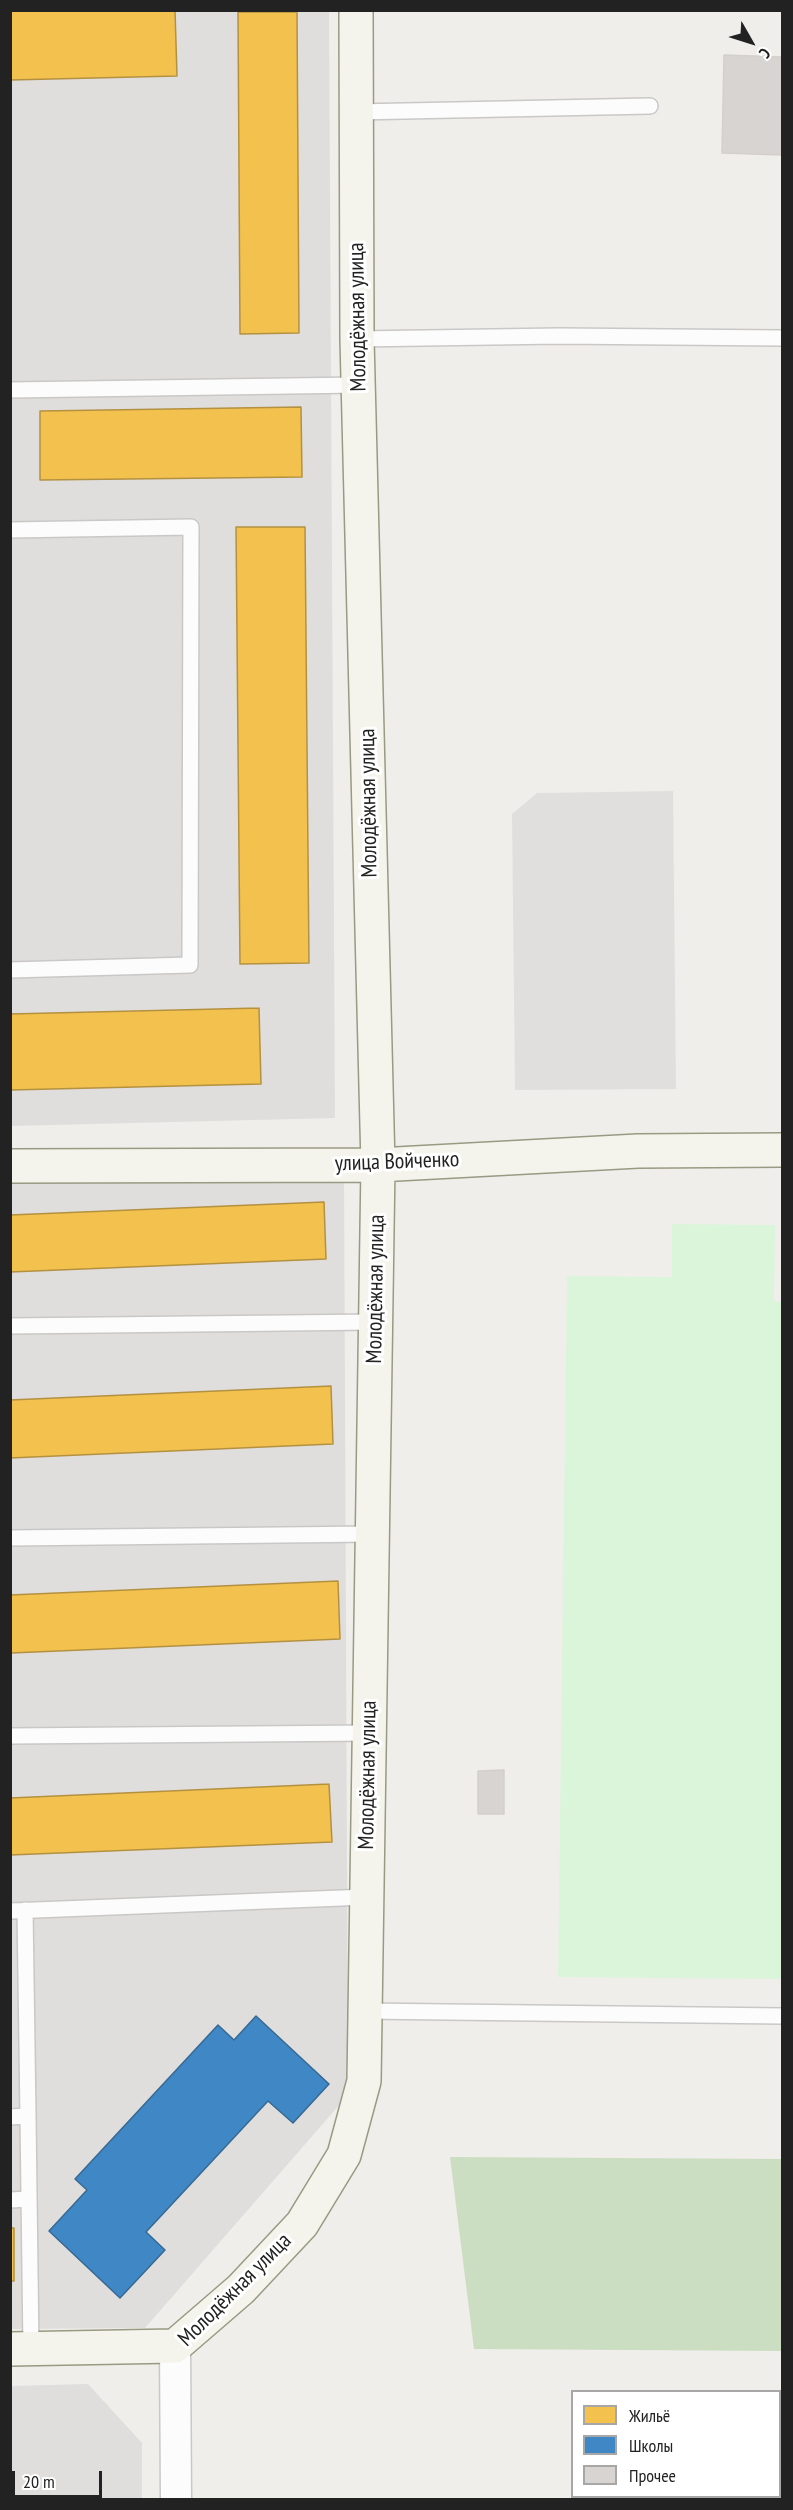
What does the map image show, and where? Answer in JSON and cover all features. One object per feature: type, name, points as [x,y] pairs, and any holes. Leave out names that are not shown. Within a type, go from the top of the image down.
[{"type":"main road","name":"Молодёжная улица","points":[[175,2346],[241,2289],[302,2224],[344,2154],[364,2082],[378,1165],[357,339],[356,10]]},
{"type":"main road","name":"улица Войченко","points":[[10,1166],[378,1165],[638,1151],[783,1150]]},
{"type":"main road","points":[[21,2349],[175,2346]]},
{"type":"street","name":"Молодёжная улица","points":[[175,2346],[176,2499]]},
{"type":"lane","points":[[356,112],[650,106]]},
{"type":"lane","points":[[357,339],[559,336],[783,338]]},
{"type":"lane","points":[[10,390],[359,385]]},
{"type":"lane","points":[[10,530],[191,527],[190,965],[10,970]]},
{"type":"lane","points":[[10,1326],[376,1322]]},
{"type":"lane","points":[[10,1538],[372,1534]]},
{"type":"lane","points":[[10,1736],[369,1733]]},
{"type":"lane","points":[[21,2349],[29,2199],[28,2116],[18,1911],[367,1897]]},
{"type":"lane","points":[[364,2011],[783,2016]]},
{"type":"lane","points":[[10,2116],[28,2116]]},
{"type":"lane","points":[[10,2200],[29,2199]]},
{"type":"shaded area","points":[[10,11],[329,11],[335,1118],[11,1126]]},
{"type":"shaded area","points":[[673,791],[676,1089],[515,1090],[512,814],[537,793]]},
{"type":"shaded area","points":[[344,1172],[348,2095],[145,2328],[11,2329],[10,1178]]},
{"type":"shaded area","points":[[88,2384],[142,2443],[142,2499],[11,2499],[11,2386]]},
{"type":"green space","points":[[672,1224],[775,1225],[774,1301],[782,1302],[782,1979],[558,1977],[567,1276],[672,1277]]},
{"type":"green space","points":[[450,2157],[782,2159],[782,2351],[474,2349]]},
{"type":"building: Жильё","points":[[175,10],[177,76],[10,80],[10,11]]},
{"type":"building: Жильё","points":[[238,12],[297,12],[299,333],[240,334]]},
{"type":"building: Жильё","points":[[301,407],[302,477],[40,480],[40,411]]},
{"type":"building: Жильё","points":[[236,527],[305,527],[309,963],[240,964]]},
{"type":"building: Жильё","points":[[259,1008],[261,1084],[10,1090],[10,1014]]},
{"type":"building: Жильё","points":[[324,1202],[326,1259],[10,1272],[10,1215]]},
{"type":"building: Жильё","points":[[331,1386],[333,1444],[10,1458],[10,1400]]},
{"type":"building: Жильё","points":[[338,1581],[340,1639],[11,1653],[10,1595]]},
{"type":"building: Жильё","points":[[329,1784],[332,1842],[10,1855],[10,1798]]},
{"type":"building: Жильё","points":[[10,2228],[14,2228],[14,2281],[10,2281]]},
{"type":"building: Школы","points":[[256,2016],[329,2084],[293,2123],[268,2101],[146,2232],[165,2250],[120,2298],[49,2231],[87,2190],[75,2179],[218,2025],[234,2040]]},
{"type":"building: Прочее","points":[[724,55],[782,57],[782,155],[722,153]]},
{"type":"building: Прочее","points":[[504,1770],[504,1814],[478,1814],[478,1771]]}]
